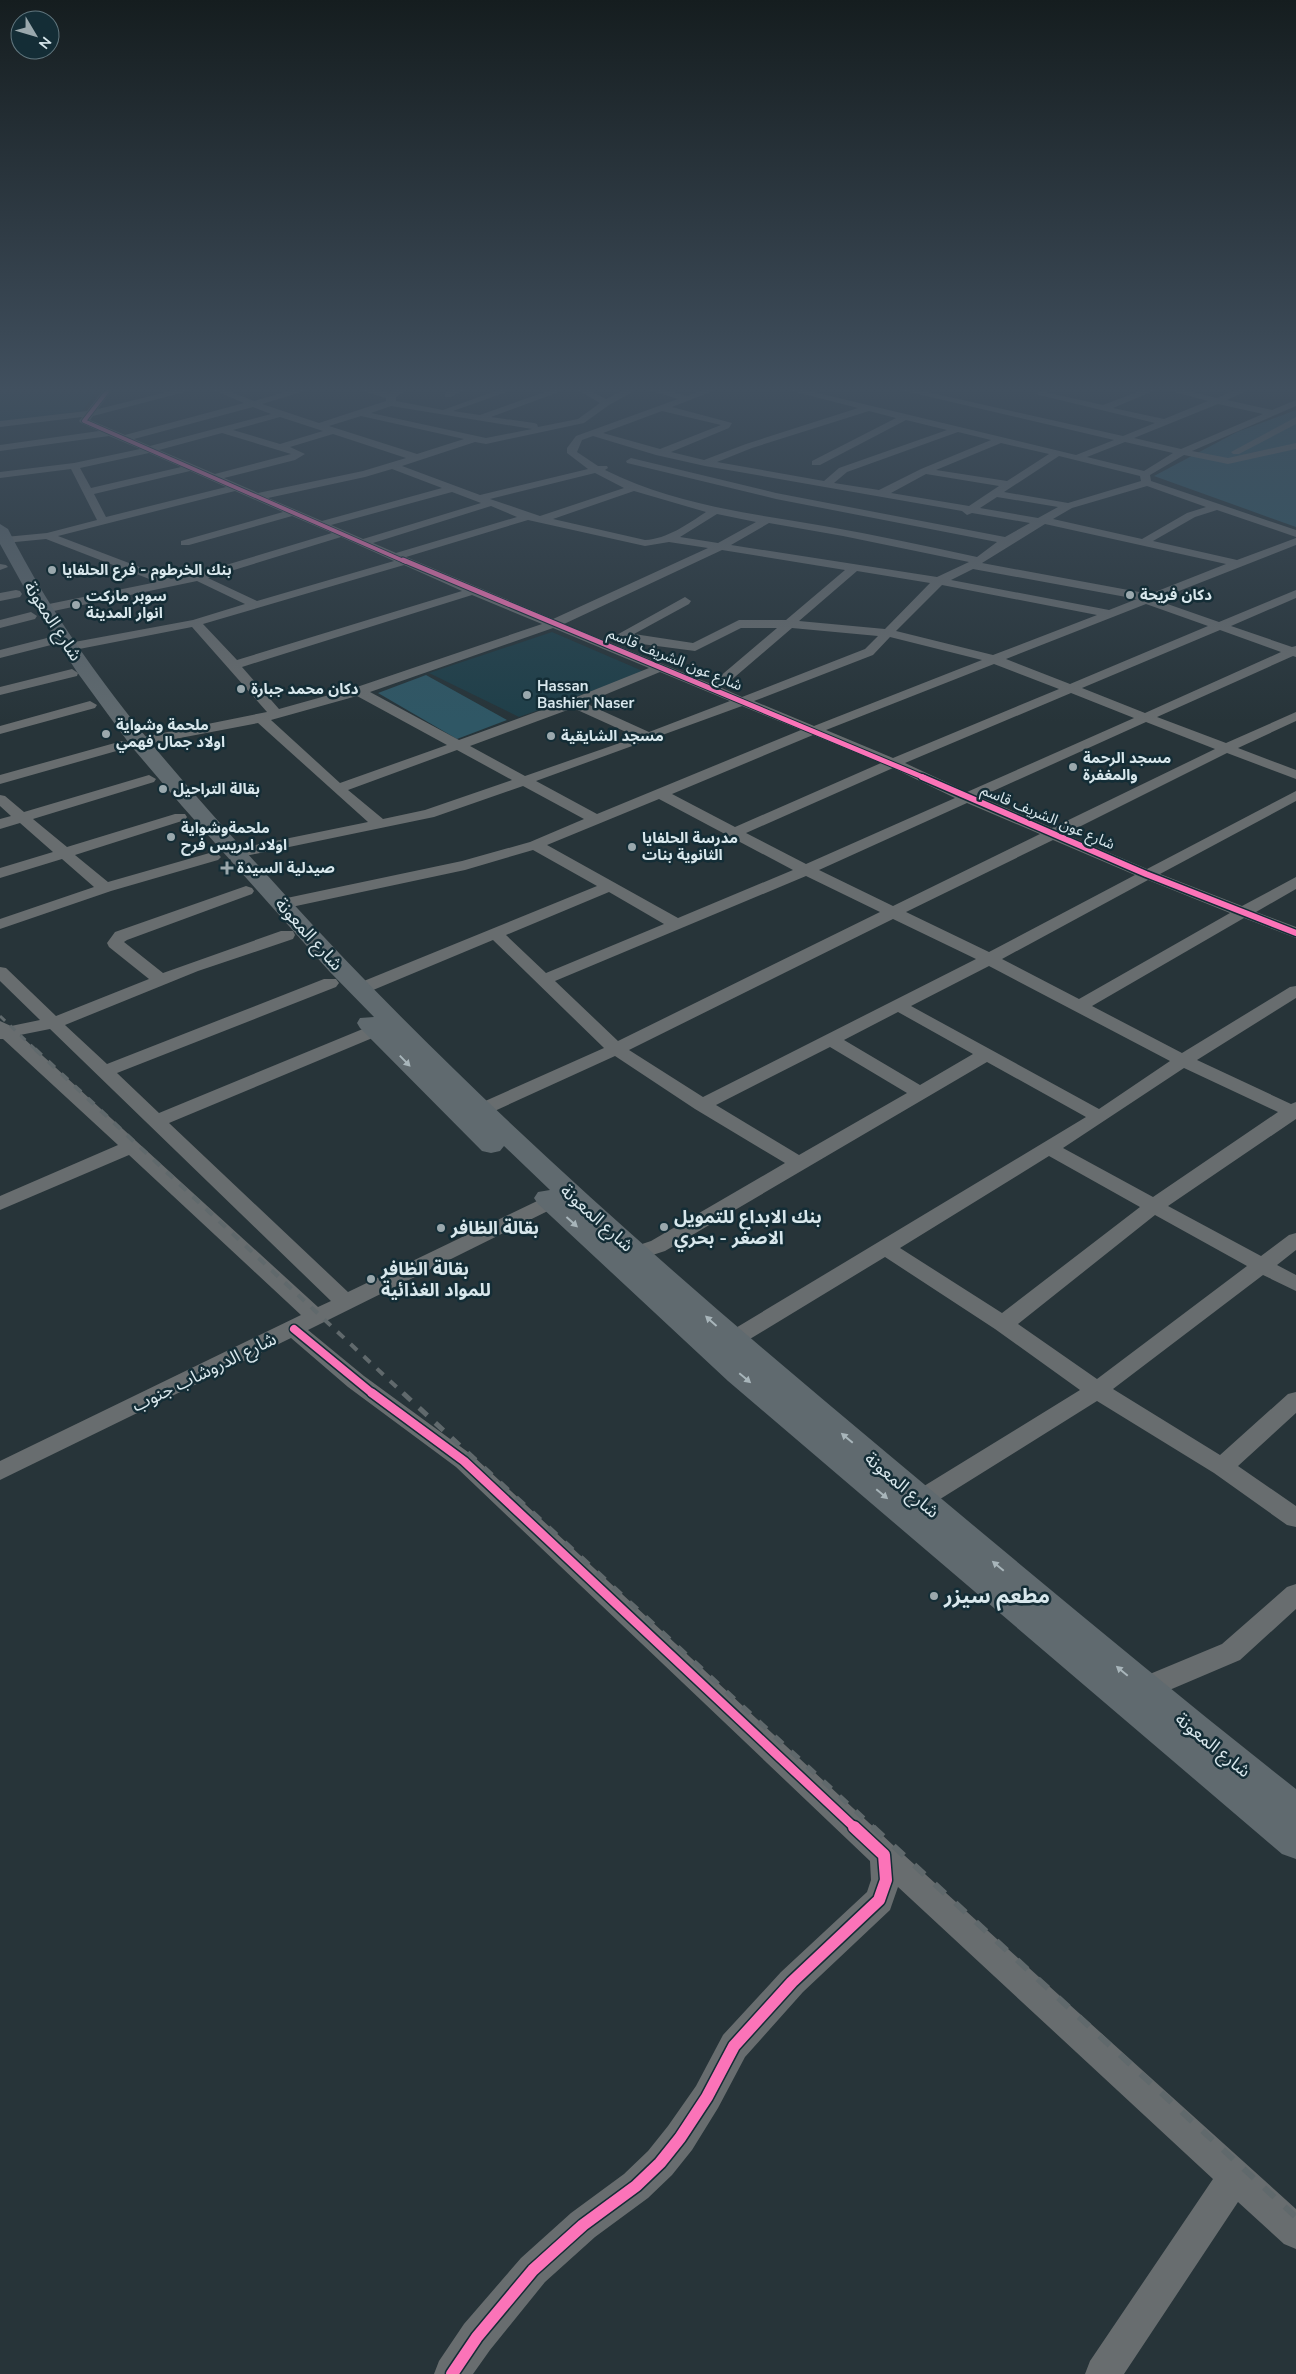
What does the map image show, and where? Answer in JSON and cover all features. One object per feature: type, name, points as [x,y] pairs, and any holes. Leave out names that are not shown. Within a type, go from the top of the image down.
[{"type":"highway","name":"شارع المعونة","points":[[1,553],[23,604],[130,744],[225,855],[246,891],[330,983],[462,1118],[561,1197],[637,1254],[732,1340],[1143,1689],[1296,1812]]},
{"type":"highway","name":"شارع المعونة","points":[[63,654],[90,705],[130,744],[149,779],[180,817],[282,904],[360,989],[481,1110],[561,1197],[739,1373],[1102,1681],[1296,1841]]},
{"type":"street","points":[[93,500],[103,522]]},
{"type":"street","points":[[1,553],[47,536],[188,500]]},
{"type":"street","name":"شارع عون الشريف قاسم","points":[[262,500],[553,624],[893,763],[966,797],[1146,874],[1296,933]]},
{"type":"street","points":[[319,525],[411,500]]},
{"type":"street","points":[[362,543],[430,523],[486,500],[528,517],[645,543],[655,543],[667,538],[717,510]]},
{"type":"street","points":[[540,520],[599,500]]},
{"type":"street","points":[[672,500],[740,515],[826,529],[1148,599],[1218,627],[1295,651]]},
{"type":"street","points":[[740,515],[768,500]]},
{"type":"street","points":[[794,500],[1007,541]]},
{"type":"street","points":[[826,529],[872,500]]},
{"type":"street","points":[[915,500],[1042,521],[1239,564]]},
{"type":"street","points":[[942,528],[986,500]]},
{"type":"street","points":[[1031,500],[1068,506]]},
{"type":"street","points":[[0,924],[105,888],[225,855],[382,825],[428,814],[649,737],[860,656],[869,652],[938,581],[974,562],[1068,506],[1085,500]]},
{"type":"street","points":[[1199,500],[1296,534]]},
{"type":"street","points":[[1144,542],[1191,515],[1217,507]]},
{"type":"street","points":[[185,543],[290,513]]},
{"type":"street","points":[[0,654],[63,654],[194,623],[401,559],[433,544],[528,517]]},
{"type":"street","points":[[0,780],[130,744],[261,718],[359,691],[553,624],[719,547],[767,520]]},
{"type":"street","points":[[430,523],[464,536]]},
{"type":"street","points":[[0,624],[23,604],[171,583],[198,577],[341,534]]},
{"type":"street","points":[[47,536],[171,583]]},
{"type":"street","points":[[667,538],[938,581],[1111,614]]},
{"type":"street","points":[[282,904],[465,865],[535,845],[812,731],[1296,541]]},
{"type":"street","points":[[713,689],[854,568]]},
{"type":"street","points":[[198,577],[256,605]]},
{"type":"street","points":[[234,665],[473,590]]},
{"type":"street","points":[[733,832],[1296,594]]},
{"type":"street","points":[[600,643],[623,636],[685,600]]},
{"type":"street","points":[[194,623],[234,665],[276,714]]},
{"type":"street","points":[[623,636],[695,647],[739,624],[791,624],[888,633],[993,660],[1296,775]]},
{"type":"street","points":[[544,980],[679,925],[806,870],[1143,717],[1223,684],[1295,651]]},
{"type":"street","points":[[0,691],[63,654]]},
{"type":"street","points":[[338,789],[574,703],[660,668]]},
{"type":"street","points":[[359,691],[596,820]]},
{"type":"street","points":[[574,703],[649,737]]},
{"type":"street","points":[[0,730],[90,705]]},
{"type":"street","points":[[481,1110],[616,1049],[1227,748],[1296,716]]},
{"type":"street","points":[[261,718],[338,789],[382,825]]},
{"type":"street","points":[[0,824],[149,779]]},
{"type":"street","points":[[661,794],[806,870],[894,912],[1080,1006],[1183,1061],[1295,1111]]},
{"type":"street","points":[[702,1105],[988,959],[1296,795]]},
{"type":"street","points":[[0,799],[65,851],[105,888]]},
{"type":"street","points":[[0,873],[65,851],[180,817]]},
{"type":"street","points":[[535,845],[679,925]]},
{"type":"street","points":[[1080,1006],[1296,882]]},
{"type":"street","points":[[360,989],[608,887]]},
{"type":"street","points":[[161,980],[115,943],[121,936],[246,891]]},
{"type":"street","points":[[495,933],[616,1049],[702,1105],[800,1164]]},
{"type":"street","points":[[2,1031],[54,1023],[161,980],[287,935]]},
{"type":"street","points":[[0,972],[346,1303]]},
{"type":"street","points":[[104,1072],[330,983]]},
{"type":"street","points":[[732,1340],[1100,1117],[1183,1061],[1296,991]]},
{"type":"street","points":[[897,1004],[1100,1117]]},
{"type":"street","points":[[155,1122],[376,1030]]},
{"type":"street","points":[[2,1031],[131,1147],[306,1323],[326,1360],[355,1383],[409,1418],[464,1461],[884,1855],[1296,2232]]},
{"type":"street","points":[[830,1039],[920,1092]]},
{"type":"street","points":[[637,1254],[658,1246],[987,1054]]},
{"type":"street","points":[[1003,1324],[1154,1206],[1295,1111]]},
{"type":"street","points":[[0,1204],[131,1147]]},
{"type":"street","points":[[1048,1148],[1296,1284]]},
{"type":"street","name":"شارع الدروشاب جنوب","points":[[0,1471],[561,1197]]},
{"type":"street","points":[[920,1500],[1097,1390],[1296,1240]]},
{"type":"street","points":[[884,1247],[1003,1324],[1097,1390],[1222,1468],[1296,1518]]},
{"type":"street","points":[[1222,1468],[1296,1400]]},
{"type":"street","points":[[1143,1689],[1231,1652],[1296,1594]]},
{"type":"street","points":[[452,2374],[477,2337],[533,2270],[583,2225],[636,2186],[660,2163],[680,2138],[707,2098],[734,2046],[792,1982],[879,1900],[886,1880],[884,1855]]},
{"type":"street","points":[[1104,2374],[1235,2176]]},
{"type":"shaded area","points":[[1220,500],[1296,500],[1296,527]]},
{"type":"shaded area","name":"Hassan Bashier Naser","points":[[552,632],[645,672],[519,717],[429,673]]},
{"type":"shaded area","points":[[426,675],[507,720],[457,739],[378,693]]},
{"type":"railway","points":[[0,1016],[37,1051]]},
{"type":"railway","points":[[35,1049],[404,1394]]},
{"type":"railway","points":[[403,1393],[874,1828]]},
{"type":"railway","points":[[873,1827],[1296,2217]]},
{"type":"cycle path","points":[[264,500],[473,591],[893,763],[966,797],[1146,874],[1296,933]]},
{"type":"cycle path","points":[[294,1329],[334,1365],[464,1461],[884,1855],[886,1880],[879,1900],[792,1982],[734,2046],[707,2097],[680,2138],[660,2163],[636,2186],[583,2225],[533,2270],[477,2337],[452,2374]]},
{"type":"place","name":"بنك الخرطوم - فرع الحلفايا","points":[[52,570]]},
{"type":"place","name":"دكان فريحة","points":[[1130,595]]},
{"type":"place","name":"سوبر ماركت انوار المدينة","points":[[76,605]]},
{"type":"place","name":"دكان محمد جبارة","points":[[241,689]]},
{"type":"place","name":"Hassan Bashier Naser","points":[[527,695]]},
{"type":"place","name":"ملحمة وشواية اولاد جمال فهمي","points":[[106,734]]},
{"type":"place","name":"مسجد الشايقية","points":[[551,736]]},
{"type":"place","name":"مسجد الرحمة والمغفرة","points":[[1073,767]]},
{"type":"place","name":"بقالة التراحيل","points":[[163,789]]},
{"type":"place","name":"ملحمةوشواية اولاد ادريس فرح","points":[[171,837]]},
{"type":"place","name":"مدرسة الحلفايا الثانوية بنات","points":[[632,847]]},
{"type":"place","name":"صيدلية السيدة","points":[[227,868]]},
{"type":"place","name":"بنك الابداع للتمويل الاصغر - بحري","points":[[664,1227]]},
{"type":"place","name":"بقالة الظافر","points":[[441,1228]]},
{"type":"place","name":"بقالة الظافر للمواد الغذائية","points":[[371,1279]]},
{"type":"place","name":"مطعم سيزر","points":[[934,1596]]}]
